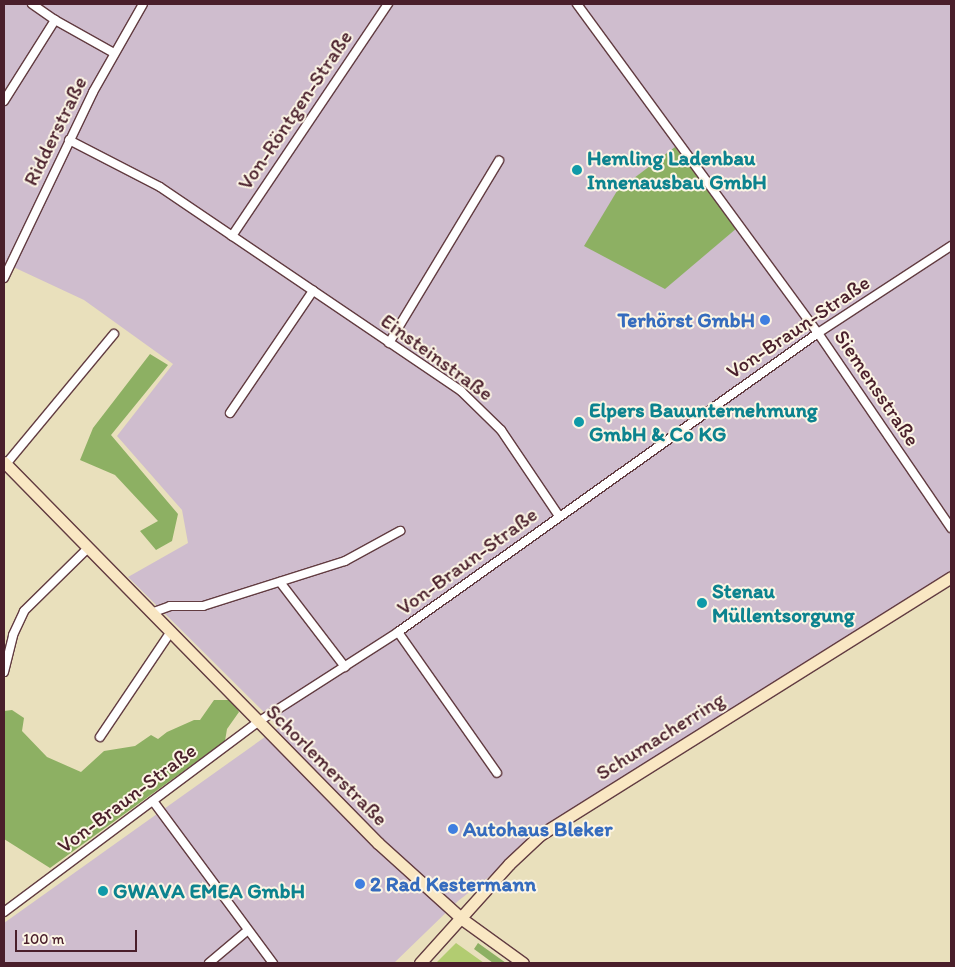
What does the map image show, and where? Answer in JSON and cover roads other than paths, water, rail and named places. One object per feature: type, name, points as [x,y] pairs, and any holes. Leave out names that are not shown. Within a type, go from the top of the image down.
[{"type":"main road","name":"Schorlemerstraße","points":[[5,463],[378,843],[462,919],[523,963]]},
{"type":"main road","name":"Schumacherring","points":[[420,963],[462,919],[514,859],[547,830],[951,577]]},
{"type":"street","points":[[32,4],[55,20],[114,53]]},
{"type":"street","name":"Ridderstraße","points":[[4,278],[69,140],[114,53],[143,4]]},
{"type":"street","name":"Von-Röntgen-Straße","points":[[232,236],[388,4]]},
{"type":"street","name":"Siemensstraße","points":[[577,4],[818,332],[951,528]]},
{"type":"street","points":[[4,101],[55,20]]},
{"type":"street","name":"Einsteinstraße","points":[[69,140],[160,187],[461,391],[485,412],[559,516]]},
{"type":"street","points":[[389,343],[499,161]]},
{"type":"street","name":"Von-Braun-Straße","points":[[4,912],[258,722],[398,632],[818,332],[951,246]]},
{"type":"street","points":[[230,413],[313,291]]},
{"type":"street","points":[[5,463],[114,334]]},
{"type":"street","points":[[151,613],[170,606],[203,606],[345,561],[400,531]]},
{"type":"street","points":[[4,672],[13,635],[24,611],[88,548]]},
{"type":"street","points":[[280,582],[345,667]]},
{"type":"street","points":[[100,738],[170,632]]},
{"type":"street","name":"Von-Braun-Straße","points":[[398,632],[497,773]]},
{"type":"street","points":[[153,801],[247,931],[273,963]]},
{"type":"street","points":[[209,963],[247,931]]},
{"type":"place","name":"Hemling Ladenbau Innenausbau GmbH","points":[[577,170]]},
{"type":"place","name":"Terhörst GmbH","points":[[765,320]]},
{"type":"place","name":"Elpers Bauunternehmung GmbH & Co KG","points":[[579,422]]},
{"type":"place","name":"Stenau Müllentsorgung","points":[[702,603]]},
{"type":"place","name":"Autohaus Bleker","points":[[453,829]]},
{"type":"place","name":"2 Rad Kestermann","points":[[360,884]]},
{"type":"place","name":"GWAVA EMEA GmbH","points":[[103,891]]}]
